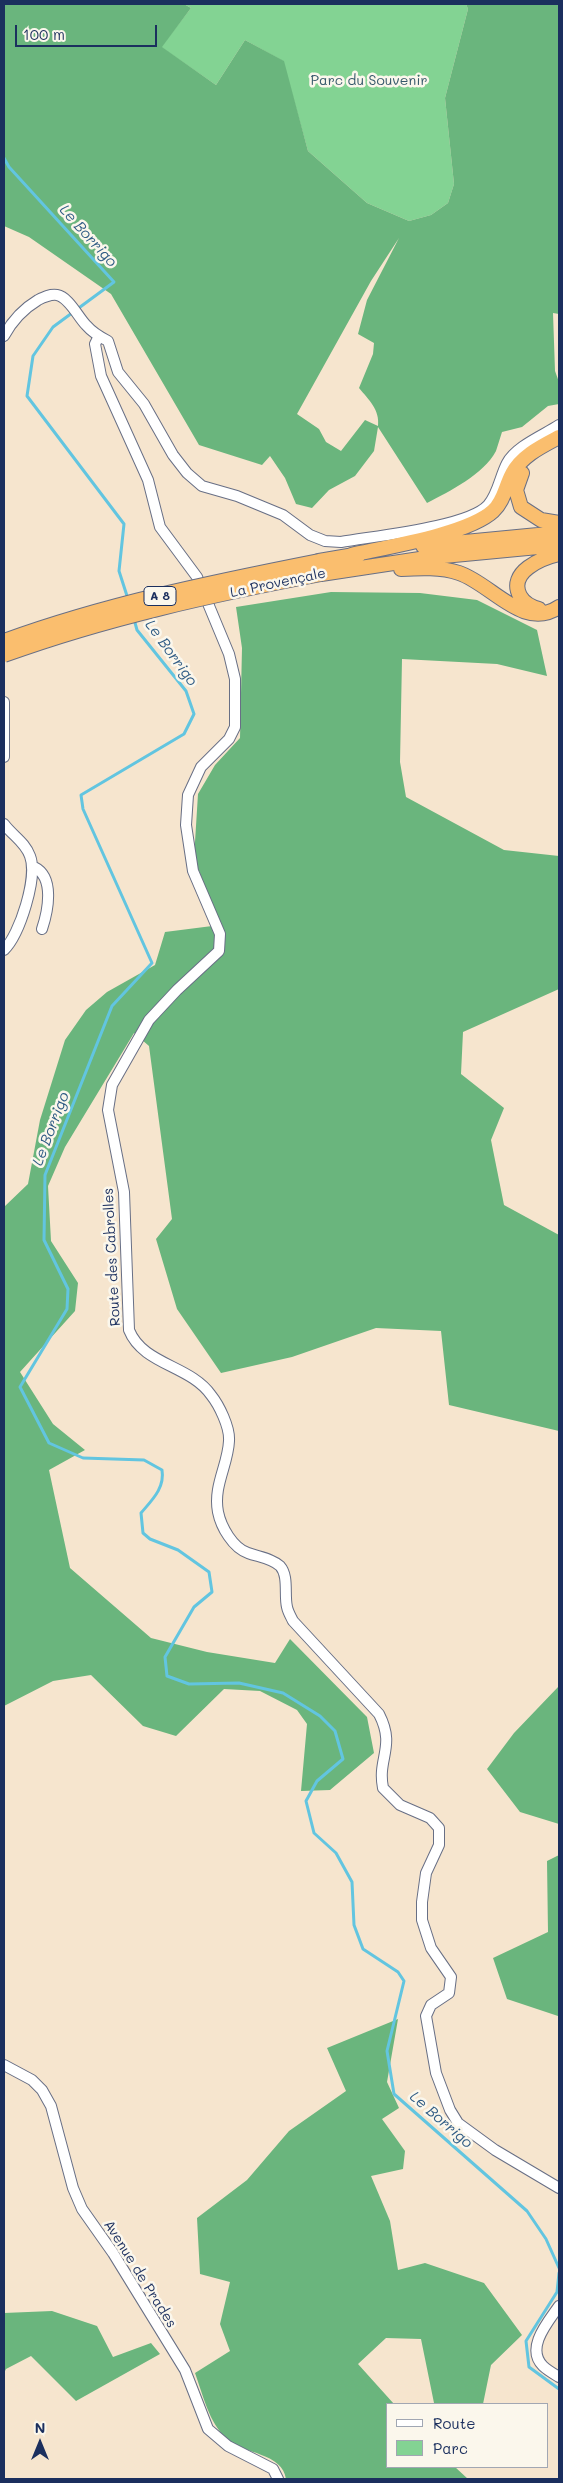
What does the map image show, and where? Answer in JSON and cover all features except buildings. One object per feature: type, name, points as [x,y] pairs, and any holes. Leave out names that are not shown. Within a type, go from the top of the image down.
[{"type":"highway","points":[[351,556],[459,529],[478,522],[500,503],[517,465],[533,452],[559,437]]},
{"type":"highway","points":[[559,446],[525,470],[516,490],[519,504],[531,516],[559,523]]},
{"type":"highway","name":"La Provençale","points":[[4,655],[128,618],[320,568],[351,556],[452,542],[559,532]]},
{"type":"highway","name":"La Provençale","points":[[4,641],[57,623],[222,581],[320,568],[345,570],[433,557],[559,544]]},
{"type":"highway","points":[[558,607],[543,609],[531,606],[520,597],[518,586],[520,576],[530,566],[545,558],[559,554]]},
{"type":"highway","points":[[345,570],[426,568],[452,571],[472,578],[525,612],[543,614],[558,607]]},
{"type":"street","points":[[4,336],[11,323],[28,306],[46,296],[57,295],[65,299],[86,326],[98,336],[108,341],[118,372],[144,404],[173,454],[187,473],[202,486],[237,496],[284,515],[310,535],[325,541],[341,542],[455,521],[479,512],[494,496],[508,461],[518,451],[559,425]]},
{"type":"street","name":"Route des Cabrolles","points":[[98,336],[95,344],[101,376],[148,480],[160,527],[197,577],[229,654],[235,679],[235,727],[229,740],[201,767],[188,795],[186,825],[193,871],[220,934],[219,951],[177,990],[149,1020],[112,1085],[108,1110],[124,1192],[129,1330],[134,1341],[145,1352],[191,1376],[211,1394],[226,1424],[229,1440],[218,1481],[218,1512],[226,1531],[238,1549],[269,1559],[284,1572],[287,1608],[293,1621],[379,1714],[387,1736],[387,1749],[382,1772],[383,1788],[400,1805],[430,1818],[439,1828],[439,1845],[426,1874],[422,1902],[422,1920],[431,1948],[451,1977],[450,1993],[431,2005],[426,2016],[436,2073],[450,2110],[458,2123],[495,2150],[559,2188]]},
{"type":"street","points":[[4,702],[4,757]]},
{"type":"street","points":[[4,824],[21,840],[34,867],[38,869],[46,882],[49,898],[42,929]]},
{"type":"street","points":[[4,950],[11,943],[18,928],[34,867]]},
{"type":"street","name":"Avenue de Prades","points":[[4,2065],[32,2080],[42,2090],[51,2106],[73,2188],[82,2209],[113,2253],[185,2370],[208,2429],[228,2446],[273,2468],[278,2479]]},
{"type":"street","points":[[559,2306],[536,2343],[536,2357],[542,2366],[559,2377]]},
{"type":"green space","points":[[4,4],[184,4],[191,8],[162,47],[216,85],[245,40],[284,61],[308,151],[367,203],[409,221],[431,215],[448,203],[454,184],[445,98],[468,9],[466,4],[559,4],[559,314],[553,313],[555,371],[559,382],[559,404],[548,406],[522,427],[502,432],[496,451],[483,468],[465,482],[427,503],[378,427],[374,451],[355,476],[329,490],[312,508],[296,504],[285,478],[270,456],[262,465],[199,445],[111,294],[29,237],[4,226]],"holes":[[[399,238],[367,300],[358,334],[374,343],[373,354],[359,388],[376,410],[378,426],[365,420],[341,451],[326,442],[319,429],[297,414],[371,281]]]},
{"type":"green space","name":"Parc du Souvenir","points":[[184,4],[466,4],[468,9],[445,98],[454,184],[448,203],[431,215],[409,221],[367,203],[308,151],[283,61],[245,40],[216,85],[161,47],[191,8]]},
{"type":"green space","points":[[331,592],[420,593],[477,600],[537,630],[547,676],[497,664],[402,659],[400,762],[406,797],[504,850],[559,856],[559,989],[463,1032],[461,1074],[504,1108],[491,1140],[504,1205],[559,1235],[559,1431],[449,1405],[441,1331],[376,1328],[292,1357],[221,1373],[177,1309],[156,1239],[172,1219],[149,1046],[134,1033],[65,1147],[48,1186],[51,1241],[78,1283],[75,1311],[20,1372],[53,1424],[85,1450],[49,1470],[70,1568],[151,1638],[207,1652],[275,1663],[290,1639],[367,1717],[374,1753],[330,1790],[301,1791],[307,1724],[297,1710],[260,1691],[224,1689],[176,1736],[143,1726],[91,1675],[53,1681],[4,1706],[4,1207],[28,1184],[40,1120],[65,1040],[86,1010],[107,992],[155,965],[165,932],[220,925],[194,858],[198,794],[215,765],[240,738],[242,648],[236,607]]},
{"type":"green space","points":[[559,1686],[559,1824],[520,1812],[487,1769],[514,1733]]},
{"type":"green space","points":[[559,1855],[558,2016],[507,1999],[493,1958],[548,1932],[547,1861]]},
{"type":"green space","points":[[398,2019],[387,2082],[399,2108],[382,2119],[405,2151],[403,2169],[371,2176],[390,2221],[398,2270],[425,2263],[484,2283],[522,2335],[491,2365],[483,2403],[434,2403],[421,2339],[386,2338],[358,2364],[393,2403],[386,2403],[386,2468],[456,2468],[468,2479],[286,2479],[283,2470],[278,2464],[227,2439],[211,2417],[195,2373],[230,2351],[220,2324],[230,2282],[200,2274],[197,2218],[247,2180],[289,2131],[346,2091],[327,2048]]},
{"type":"green space","points":[[52,2311],[97,2326],[113,2357],[151,2343],[160,2354],[76,2401],[31,2356],[6,2369],[4,2373],[4,2313]]},
{"type":"waterway","name":"Le Borrigo","points":[[4,158],[9,167],[114,282],[53,327],[33,356],[27,396],[124,524],[119,571],[128,599]]},
{"type":"waterway","name":"Le Borrigo","points":[[134,619],[137,630],[186,691],[194,714],[184,734],[81,795],[83,809],[152,963],[112,1006],[45,1175],[44,1240],[68,1289],[67,1309],[20,1387],[49,1443],[83,1458],[144,1460],[162,1470],[160,1488],[141,1513],[143,1533],[150,1539],[178,1550],[209,1572],[212,1592],[194,1607],[165,1657],[167,1676],[189,1684],[239,1683],[283,1693],[320,1716],[335,1731],[343,1759],[317,1781],[306,1801],[314,1833],[336,1853],[352,1882],[354,1925],[363,1949],[398,1972],[404,1981],[387,2051],[394,2094],[527,2211],[546,2239],[559,2268]]},
{"type":"waterway","name":"Le Borrigo","points":[[559,2273],[557,2292],[526,2341],[529,2367],[559,2389]]}]
